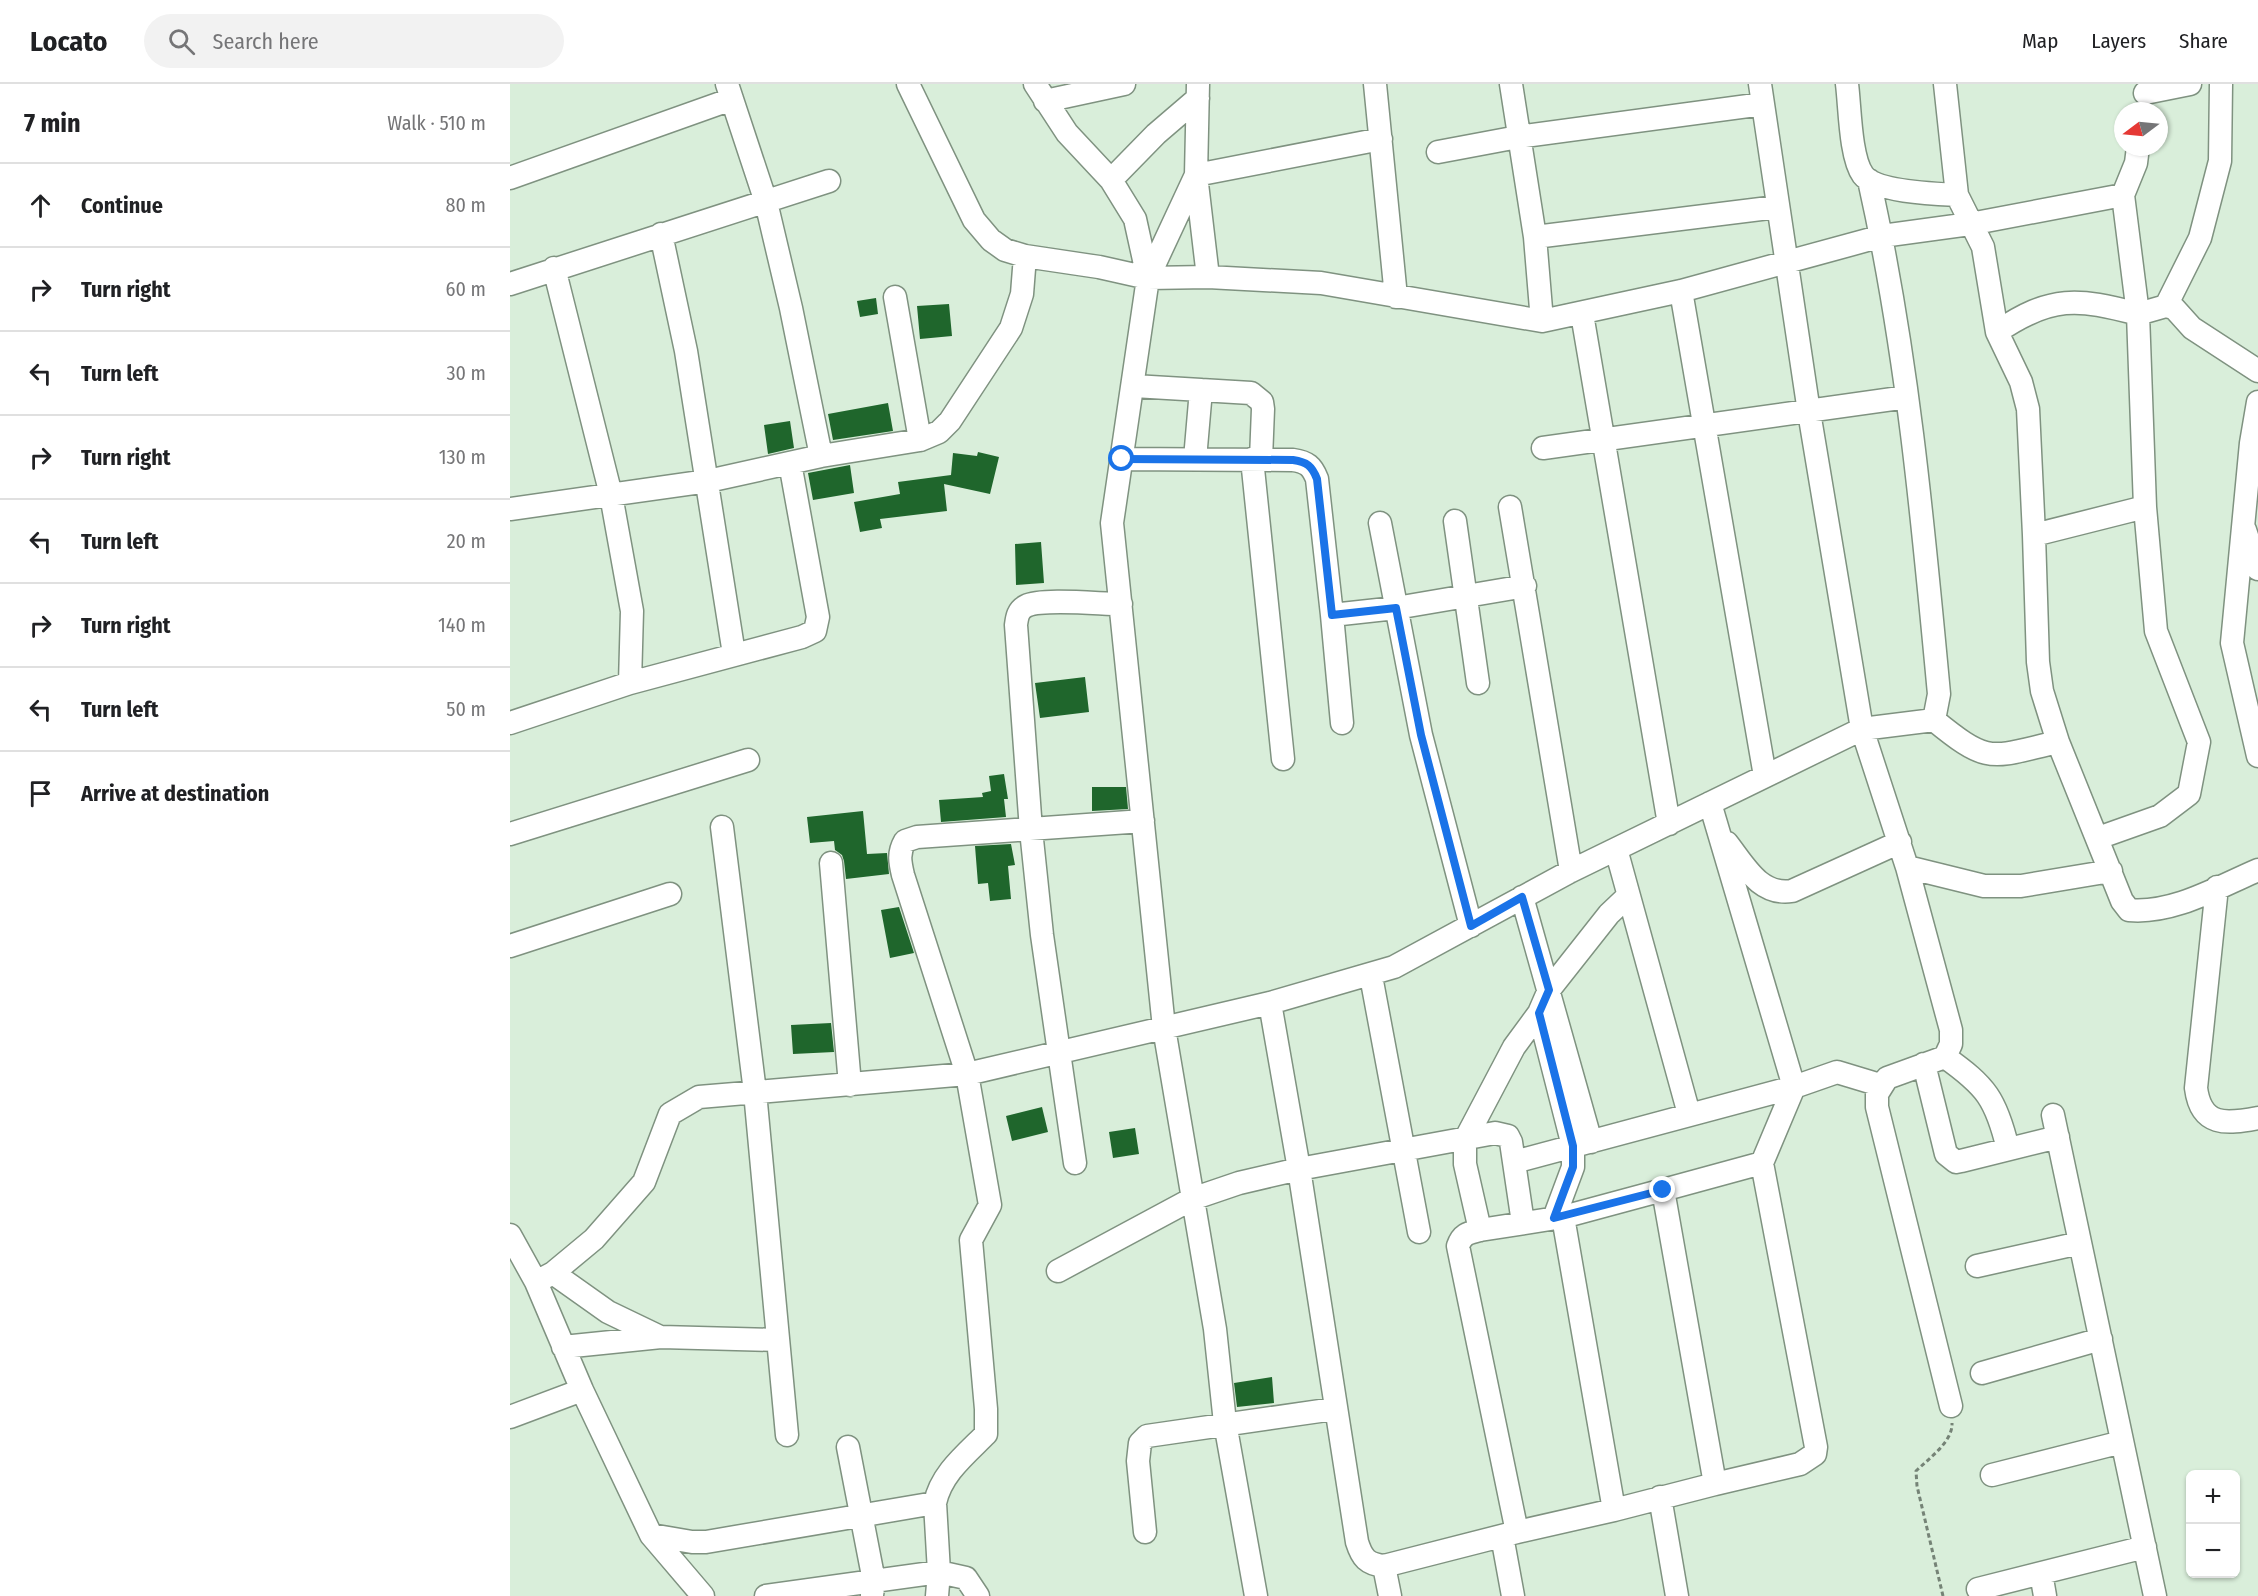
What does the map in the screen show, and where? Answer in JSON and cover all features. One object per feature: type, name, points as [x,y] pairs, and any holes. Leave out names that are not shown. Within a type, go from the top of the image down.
[{"type":"street","points":[[908,84],[974,220],[991,240],[1005,250],[1025,256],[1099,267],[1148,278],[1208,277],[1321,283],[1542,321],[1681,291],[1882,236],[1970,224],[2123,195]]},
{"type":"street","points":[[1124,84],[1040,93],[1066,133],[1111,180],[1135,219],[1148,278]]},
{"type":"street","points":[[1375,84],[1396,297]]},
{"type":"street","points":[[1511,84],[1535,237],[1542,321]]},
{"type":"street","points":[[1847,84],[1856,153],[1863,175],[1869,180],[1896,189],[1957,195]]},
{"type":"street","points":[[1945,84],[1957,195],[1983,247],[1997,332],[2020,382],[2028,409],[2038,662],[2042,691],[2058,742],[2122,901],[2129,910],[2154,910],[2179,903],[2258,870]]},
{"type":"street","points":[[2145,96],[2190,84]]},
{"type":"street","points":[[2166,306],[2200,238],[2220,161],[2220,84]]},
{"type":"street","points":[[1111,180],[1198,91]]},
{"type":"street","points":[[1198,91],[1196,175],[1208,277]]},
{"type":"street","points":[[510,178],[730,92],[766,202],[791,308],[821,456]]},
{"type":"street","points":[[1438,152],[1762,94],[1809,412],[1862,729],[1900,842],[1951,1030],[1951,1044],[1934,1061],[1887,1078],[1880,1085],[1877,1107],[1951,1406]]},
{"type":"street","points":[[1196,175],[1381,139]]},
{"type":"street","points":[[2098,838],[2160,816],[2189,794],[2199,742],[2156,631],[2145,507],[2138,314],[2123,195],[2137,156]]},
{"type":"street","points":[[1196,175],[1148,278],[1134,386],[1112,523],[1164,1028],[1215,1329],[1226,1423],[1256,1596]]},
{"type":"street","points":[[1869,180],[1882,236],[1918,474],[1939,694],[1934,720]]},
{"type":"street","points":[[510,284],[829,181]]},
{"type":"street","points":[[1535,237],[1777,207]]},
{"type":"street","points":[[661,234],[686,351],[734,654]]},
{"type":"street","points":[[510,508],[708,481],[821,456],[920,440],[939,432],[950,421],[1011,328],[1022,294],[1025,256]]},
{"type":"street","points":[[554,268],[611,495],[632,611],[630,683]]},
{"type":"street","points":[[1681,291],[1765,776]]},
{"type":"street","points":[[896,297],[920,440]]},
{"type":"street","points":[[1997,332],[2041,306],[2092,302],[2138,314],[2166,306],[2174,308],[2192,328],[2258,371]]},
{"type":"street","points":[[1582,314],[1669,824]]},
{"type":"street","points":[[1134,386],[1251,393],[1258,397],[1263,409],[1256,459],[1282,759]]},
{"type":"street","points":[[1195,459],[1201,390]]},
{"type":"street","points":[[1543,448],[1906,397]]},
{"type":"street","points":[[2258,402],[2250,522],[2232,643],[2258,756]]},
{"type":"street","points":[[1122,459],[1293,460],[1305,462],[1313,468],[1317,479],[1342,723]]},
{"type":"street","points":[[510,723],[630,683],[802,637],[815,631],[818,625],[790,463]]},
{"type":"street","points":[[1510,507],[1571,871]]},
{"type":"street","points":[[2034,535],[2145,507]]},
{"type":"street","points":[[1455,521],[1478,683]]},
{"type":"street","points":[[2250,522],[2258,566]]},
{"type":"street","points":[[1380,523],[1421,735],[1471,926]]},
{"type":"street","points":[[1332,615],[1396,608],[1525,586]]},
{"type":"street","points":[[1075,1163],[1031,830],[1016,625],[1017,614],[1027,605],[1038,602],[1121,604]]},
{"type":"street","points":[[544,1277],[594,1239],[644,1182],[670,1114],[699,1097],[967,1074],[1270,1003],[1371,976],[1394,967],[1571,871],[1862,729],[1934,720],[1962,743],[1984,754],[1998,756],[2058,742]]},
{"type":"street","points":[[510,834],[748,760]]},
{"type":"street","points":[[1270,1003],[1299,1169],[1357,1542],[1362,1556],[1370,1564],[1384,1566],[1800,1464],[1815,1454],[1816,1447],[1762,1163],[1794,1087],[1710,803]]},
{"type":"street","points":[[937,1596],[939,1572],[935,1503],[937,1491],[945,1478],[986,1434],[986,1409],[971,1240],[990,1205],[967,1074],[903,875],[899,858],[901,848],[905,841],[917,837],[1143,821]]},
{"type":"street","points":[[722,827],[755,1092],[787,1435]]},
{"type":"street","points":[[1720,835],[1756,880],[1778,893],[1792,891],[1900,842]]},
{"type":"street","points":[[1616,849],[1689,1114]]},
{"type":"street","points":[[831,863],[850,1085]]},
{"type":"street","points":[[1907,867],[1984,886],[2021,886],[2111,871]]},
{"type":"street","points":[[2217,887],[2196,1088],[2198,1103],[2204,1112],[2217,1121],[2238,1122],[2258,1118]]},
{"type":"street","points":[[510,946],[669,894]]},
{"type":"street","points":[[1480,1230],[1465,1164],[1465,1140],[1514,1047],[1539,1013],[1549,990],[1610,914],[1628,896]]},
{"type":"street","points":[[1522,897],[1549,990],[1582,1144],[1559,1217],[1614,1510]]},
{"type":"street","points":[[1371,976],[1419,1232]]},
{"type":"street","points":[[1539,1013],[1582,1144]]},
{"type":"street","points":[[1934,1061],[1978,1080],[2000,1116],[2008,1149]]},
{"type":"street","points":[[1934,1061],[1946,1154],[1950,1159],[1961,1161],[2008,1149],[2055,1126],[2155,1596]]},
{"type":"street","points":[[1514,1162],[1794,1087],[1837,1072],[1880,1085]]},
{"type":"street","points":[[1058,1271],[1192,1199],[1239,1183],[1299,1169],[1502,1133],[1511,1142],[1523,1223]]},
{"type":"street","points":[[1513,1596],[1509,1534],[1458,1246],[1461,1238],[1467,1233],[1559,1217],[1762,1163]]},
{"type":"street","points":[[1663,1190],[1715,1484]]},
{"type":"street","points":[[510,1235],[544,1277],[608,1312],[661,1337]]},
{"type":"street","points":[[1977,1266],[2080,1243]]},
{"type":"street","points":[[544,1277],[563,1347],[651,1535],[703,1596]]},
{"type":"street","points":[[563,1347],[661,1337],[778,1340]]},
{"type":"street","points":[[1982,1373],[2101,1339]]},
{"type":"street","points":[[510,1417],[582,1390]]},
{"type":"street","points":[[1145,1532],[1138,1461],[1140,1443],[1147,1436],[1335,1408]]},
{"type":"street","points":[[1992,1475],[2122,1442]]},
{"type":"street","points":[[848,1447],[862,1514],[873,1588]]},
{"type":"street","points":[[1660,1497],[1677,1596]]},
{"type":"street","points":[[651,1535],[706,1542],[935,1503]]},
{"type":"street","points":[[1978,1589],[2145,1547]]},
{"type":"street","points":[[1384,1566],[1390,1596]]},
{"type":"street","points":[[766,1596],[873,1588],[939,1572],[966,1578],[978,1596]]},
{"type":"street","points":[[2041,1573],[2045,1596]]},
{"type":"path","points":[[1943,1596],[1917,1486],[1916,1471],[1944,1442],[1952,1430],[1951,1406]]},
{"type":"building","points":[[876,298],[878,314],[860,317],[857,301]]},
{"type":"building","points":[[949,304],[952,336],[920,339],[917,306]]},
{"type":"building","points":[[888,403],[893,431],[833,440],[828,414]]},
{"type":"building","points":[[790,421],[794,448],[768,454],[764,425]]},
{"type":"building","points":[[978,452],[999,457],[990,494],[944,484],[947,511],[880,519],[882,528],[860,532],[854,502],[900,494],[898,482],[951,475],[953,453],[977,456]]},
{"type":"building","points":[[850,465],[854,493],[813,500],[808,473]]},
{"type":"building","points":[[1041,542],[1044,583],[1016,585],[1015,544]]},
{"type":"building","points":[[1085,677],[1089,712],[1040,718],[1035,683]]},
{"type":"building","points":[[1004,774],[1008,799],[1004,799],[1006,817],[941,822],[939,800],[983,797],[982,793],[991,791],[989,776]]},
{"type":"building","points":[[1092,787],[1126,787],[1128,809],[1092,811]]},
{"type":"building","points":[[863,811],[867,854],[887,853],[889,874],[846,879],[844,861],[842,855],[835,850],[834,841],[810,843],[807,817]]},
{"type":"building","points":[[1011,844],[1015,865],[1008,866],[1011,899],[990,901],[988,883],[978,884],[975,846]]},
{"type":"building","points":[[899,907],[914,953],[890,958],[881,910]]},
{"type":"building","points":[[831,1023],[834,1052],[793,1054],[791,1025]]},
{"type":"building","points":[[1042,1107],[1048,1132],[1012,1141],[1006,1116]]},
{"type":"building","points":[[1135,1128],[1139,1154],[1113,1158],[1109,1132]]},
{"type":"building","points":[[1272,1377],[1274,1403],[1237,1407],[1234,1383]]},
{"type":"route","points":[[1122,459],[1293,460],[1305,462],[1313,468],[1317,479],[1332,615],[1396,608],[1421,735],[1471,926],[1522,897],[1549,990],[1539,1013],[1573,1146],[1573,1167],[1554,1218],[1663,1190]]}]
